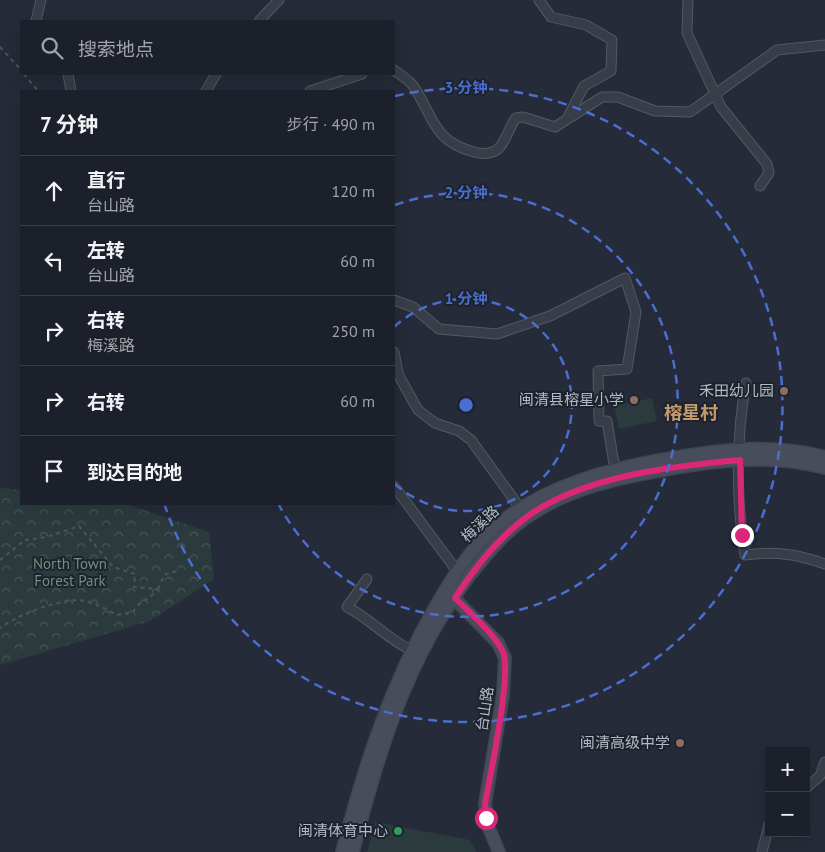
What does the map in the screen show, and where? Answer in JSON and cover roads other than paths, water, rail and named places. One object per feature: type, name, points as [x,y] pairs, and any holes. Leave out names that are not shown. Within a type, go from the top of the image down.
[{"type":"main road","name":"梅溪路","points":[[342,852],[360,780],[378,726],[411,650],[457,571],[482,540],[520,508],[558,489],[616,470],[674,458],[790,450],[825,457]]},
{"type":"main road","name":"梅溪路","points":[[353,852],[372,778],[388,728],[427,642],[483,559],[510,531],[530,515],[566,496],[638,475],[739,454],[825,468]]},
{"type":"main road","name":"台山路","points":[[446,589],[498,643],[505,658],[503,695],[485,804],[488,826],[500,852]]},
{"type":"street","points":[[36,20],[41,0]]},
{"type":"street","points":[[259,20],[279,0]]},
{"type":"street","points":[[539,0],[551,17],[586,25],[612,40],[611,70],[584,86],[566,122]]},
{"type":"street","points":[[688,0],[687,33],[716,94],[720,107],[767,164],[769,173],[760,186]]},
{"type":"street","points":[[395,71],[414,85],[426,113],[443,137],[460,148],[480,154],[492,153],[500,148],[516,118],[523,117],[555,127],[566,122],[589,104],[602,97],[618,97],[655,111],[690,112],[777,50],[825,45]]},
{"type":"street","points":[[68,75],[71,90]]},
{"type":"street","points":[[207,90],[215,75]]},
{"type":"street","points":[[313,90],[359,75]]},
{"type":"street","points":[[395,300],[413,308],[439,329],[497,334],[550,316],[625,278],[636,312],[627,369],[598,371],[599,421],[607,421],[616,470]]},
{"type":"street","points":[[396,370],[418,410],[435,423],[459,431],[471,440],[520,508]]},
{"type":"street","points":[[746,383],[739,422],[742,535],[745,555],[783,552],[805,556],[825,564]]},
{"type":"street","points":[[395,487],[457,571]]},
{"type":"street","points":[[367,579],[348,607],[372,622],[395,643],[411,650]]},
{"type":"street","points":[[810,785],[820,776],[825,762]]},
{"type":"street","points":[[762,852],[766,837]]},
{"type":"place","name":"禾田幼儿园","points":[[784,391]]},
{"type":"place","name":"闽清县榕星小学","points":[[634,400]]},
{"type":"place","name":"闽清高级中学","points":[[680,743]]},
{"type":"place","name":"闽清体育中心","points":[[398,831]]},
{"type":"district","name":"榕星村","points":[[691,413]]},
{"type":"park label","name":"North Town Forest Park","points":[[70,572]]}]
